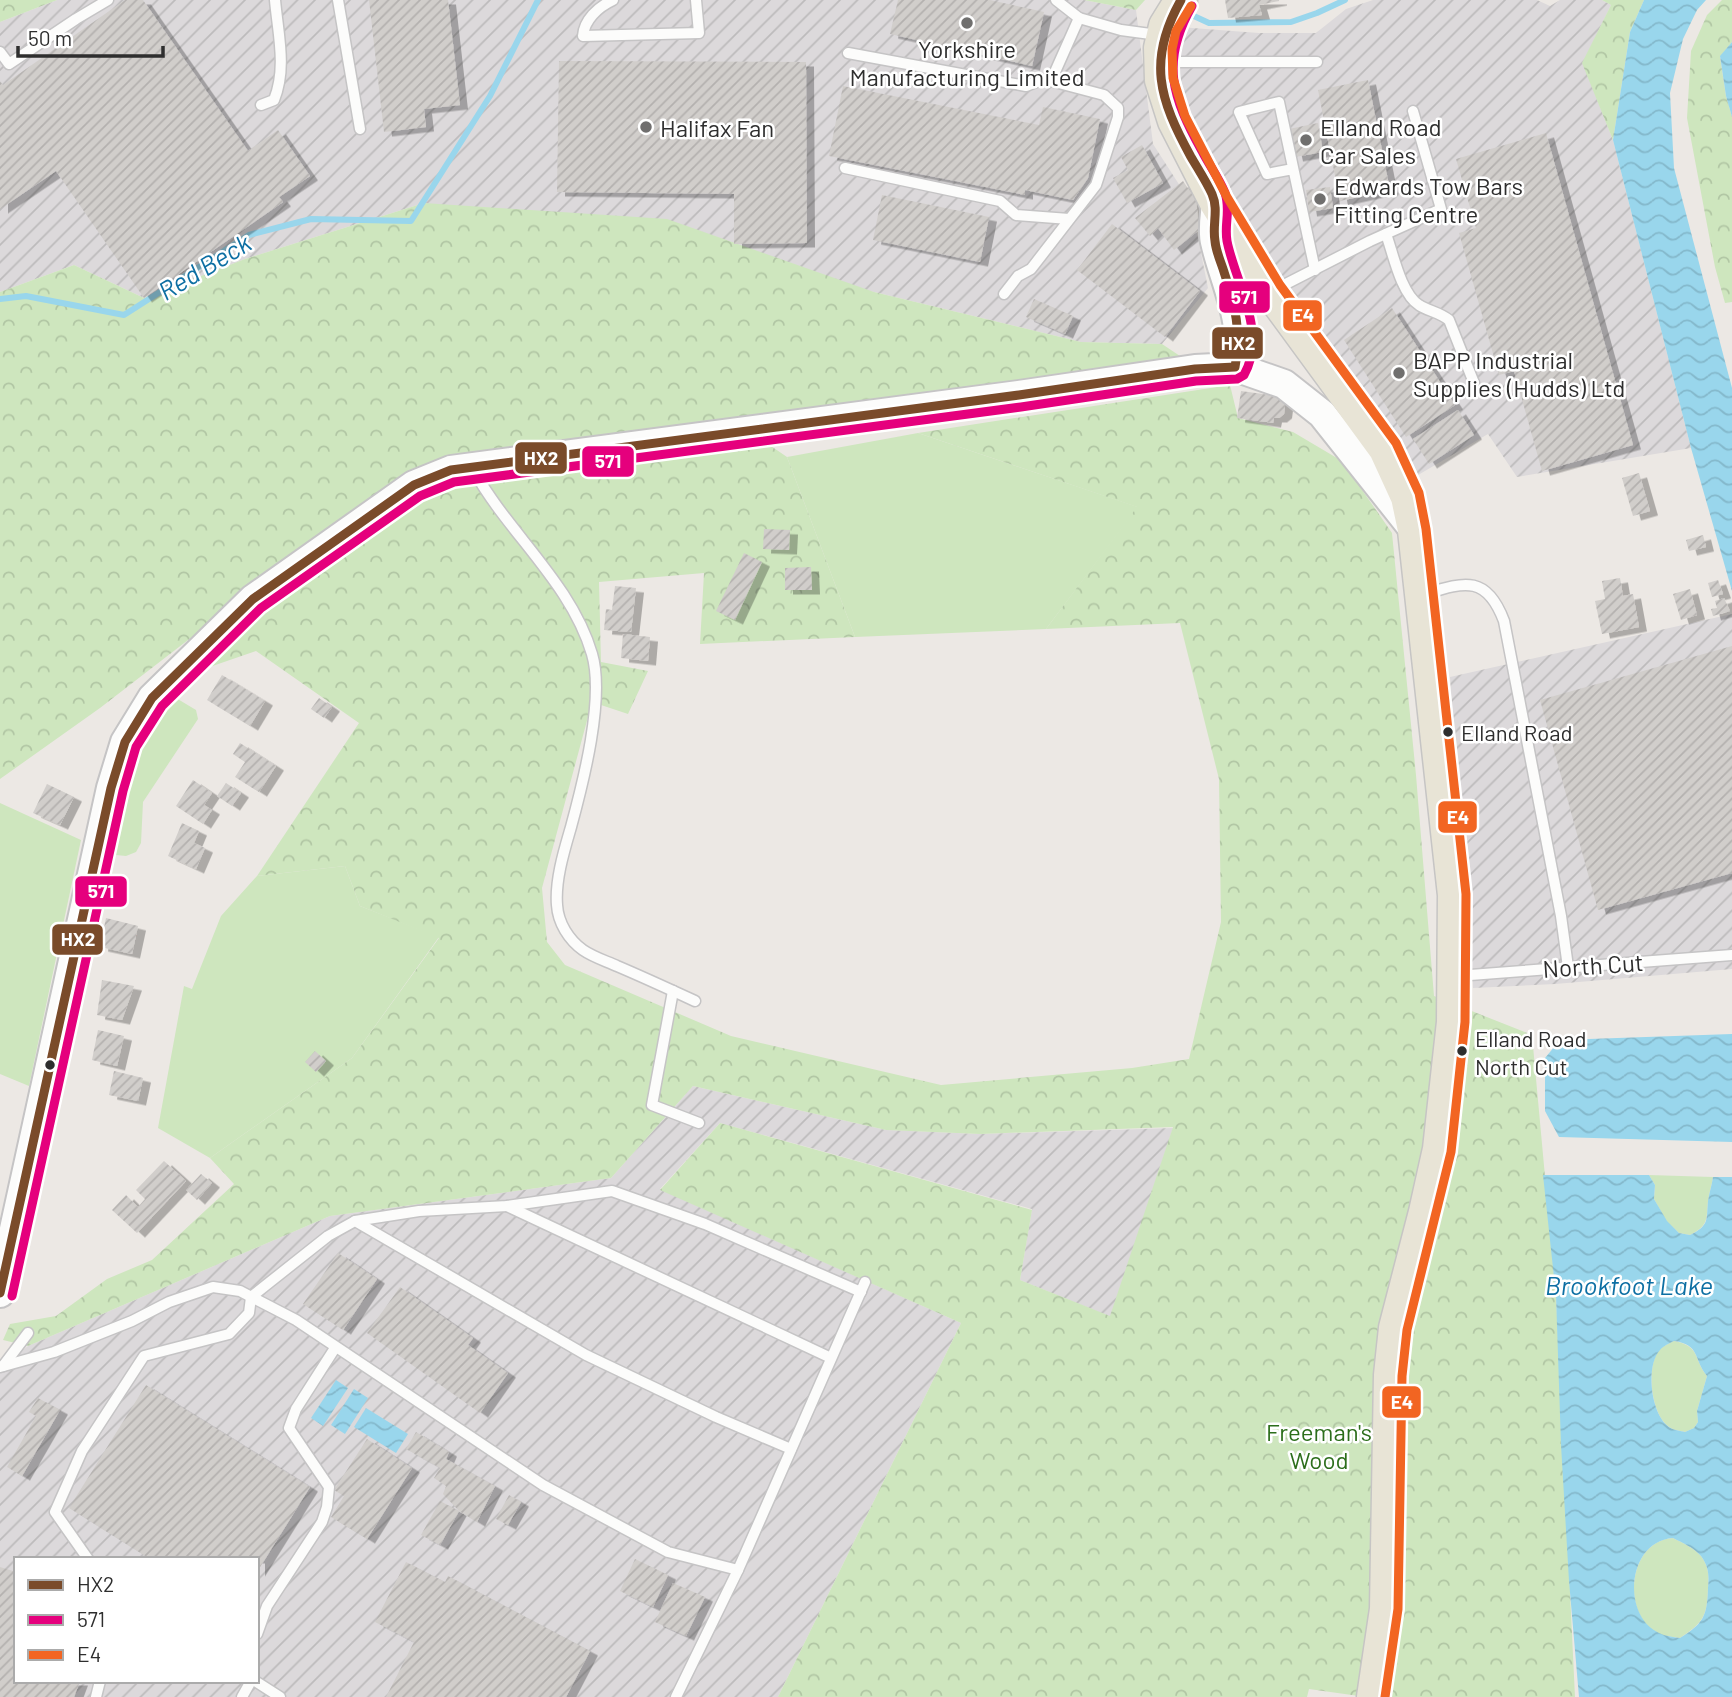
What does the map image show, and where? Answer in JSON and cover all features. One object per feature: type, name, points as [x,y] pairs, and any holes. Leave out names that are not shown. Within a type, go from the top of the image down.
[{"type":"main road","points":[[1170,23],[1165,98],[1174,121],[1216,203],[1270,292],[1385,449],[1407,497],[1422,595],[1454,895],[1454,1022],[1439,1149],[1395,1328],[1390,1374],[1386,1609],[1373,1697]]},
{"type":"street","points":[[1216,203],[1214,239],[1237,318],[1239,354],[1235,367]]},
{"type":"street","points":[[0,1293],[111,788],[125,742],[152,698],[253,599],[414,485],[451,470],[1006,397],[1195,369],[1235,367],[1284,384],[1322,414],[1414,530]]},
{"type":"lane","points":[[0,52],[9,64],[108,0]]},
{"type":"lane","points":[[261,105],[274,100],[281,84],[282,54],[275,0]]},
{"type":"lane","points":[[338,0],[359,130]]},
{"type":"lane","points":[[612,0],[603,5],[584,25],[583,36],[699,33],[696,0]]},
{"type":"lane","points":[[1056,0],[1079,18],[1121,30],[1170,23],[1317,62]]},
{"type":"lane","points":[[1052,81],[1079,18]]},
{"type":"lane","points":[[848,53],[1026,86],[1039,81],[1052,81],[1104,95],[1118,108],[1116,124],[1096,185],[1031,269],[1018,276],[1004,294]]},
{"type":"lane","points":[[1293,169],[1267,174],[1239,112],[1279,102],[1315,270]]},
{"type":"lane","points":[[1270,292],[1441,209],[1413,111]]},
{"type":"lane","points":[[845,168],[1000,201],[1016,215],[1069,219]]},
{"type":"lane","points":[[1386,234],[1405,289],[1419,305],[1449,320],[1474,383]]},
{"type":"lane","points":[[472,468],[491,500],[561,591],[580,622],[593,656],[596,691],[590,748],[559,878],[557,905],[561,922],[569,937],[584,951],[695,1000]]},
{"type":"lane","points":[[1422,595],[1461,584],[1473,585],[1482,588],[1497,602],[1504,621],[1561,916],[1568,967]]},
{"type":"lane","name":"North Cut","points":[[1454,976],[1732,954]]},
{"type":"lane","points":[[673,991],[652,1105],[699,1123]]},
{"type":"lane","points":[[87,1557],[55,1513],[82,1451],[144,1356],[229,1334],[249,1313],[251,1297],[328,1236],[355,1221],[419,1211],[507,1206],[612,1191],[705,1224],[863,1287],[738,1570],[676,1697]]},
{"type":"lane","points":[[507,1206],[831,1358]]},
{"type":"lane","points":[[355,1221],[586,1355],[716,1418],[791,1449]]},
{"type":"lane","points":[[1,1368],[65,1348],[132,1321],[169,1302],[213,1287],[240,1291],[296,1320],[542,1485],[668,1552],[738,1570]]},
{"type":"lane","points":[[1,1368],[28,1334]]},
{"type":"lane","points":[[259,1628],[267,1606],[322,1522],[327,1507],[330,1487],[289,1428],[296,1409],[335,1348]]},
{"type":"lane","points":[[256,1683],[280,1697]]},
{"type":"shaded area","points":[[57,0],[1084,0],[1136,10],[1153,144],[1191,203],[1208,288],[1162,344],[1081,342],[874,292],[424,203],[245,259],[144,298],[74,265],[0,292],[0,22]]},
{"type":"shaded area","points":[[1373,0],[1537,0],[1550,6],[1560,0],[1602,0],[1611,5],[1583,63],[1613,140],[1691,448],[1517,477],[1488,434],[1413,478],[1306,321],[1205,156],[1173,78],[1179,27],[1259,33],[1316,33],[1346,9]]},
{"type":"shaded area","points":[[1732,614],[1732,969],[1473,988],[1450,677]]},
{"type":"shaded area","points":[[693,1086],[886,1130],[980,1134],[1173,1128],[1111,1317],[1020,1280],[1032,1209],[720,1123],[660,1189],[961,1323],[778,1697],[0,1697],[0,1368],[28,1346],[330,1216],[611,1178]]},
{"type":"green space","points":[[0,0],[57,0],[0,22]]},
{"type":"green space","points":[[1084,0],[1145,0],[1136,10]]},
{"type":"green space","points":[[1602,0],[1644,0],[1630,32],[1613,140],[1582,63],[1611,5]]},
{"type":"green space","points":[[1722,0],[1732,0],[1732,42],[1720,57],[1732,117],[1732,302],[1725,303],[1715,267],[1687,118],[1691,51],[1707,15]]},
{"type":"green space","points":[[424,203],[667,219],[874,292],[1081,342],[1162,344],[1186,360],[617,434],[354,512],[100,708],[0,779],[0,292],[74,265],[144,298],[245,259]]},
{"type":"green space","name":"Freeman's Wood","points":[[1230,385],[1238,418],[1293,432],[1342,461],[1392,533],[1434,996],[1532,1035],[1556,1296],[1575,1697],[1366,1697],[1309,1689],[1307,1697],[778,1697],[961,1323],[660,1190],[720,1123],[1032,1210],[1020,1280],[1110,1316],[1173,1127],[980,1134],[886,1130],[693,1086],[611,1178],[330,1216],[28,1346],[3,1340],[10,1324],[56,1316],[107,1279],[152,1260],[234,1184],[210,1158],[352,1058],[439,938],[360,906],[345,866],[257,876],[359,723],[256,651],[198,671],[281,587],[445,486],[768,444],[787,457],[855,637],[700,644],[704,573],[599,582],[601,662],[648,671],[628,714],[592,702],[542,888],[547,942],[565,965],[731,1036],[941,1085],[1132,1068],[1189,1059],[1221,922],[1219,779],[1180,623],[1046,629],[1137,507],[918,433]]},
{"type":"green space","points":[[918,433],[1138,507],[1046,629],[855,637],[787,457]]},
{"type":"green space","points":[[171,695],[196,710],[198,719],[143,802],[141,843],[136,852],[126,856],[116,855],[111,850],[130,752]]},
{"type":"green space","points":[[0,803],[81,840],[29,1086],[0,1074]]},
{"type":"green space","points":[[345,866],[360,906],[439,937],[352,1058],[210,1158],[158,1128],[184,986],[192,989],[221,916],[257,876]]},
{"type":"green space","points":[[1649,1175],[1713,1177],[1704,1225],[1690,1235],[1679,1233],[1667,1222],[1654,1199],[1655,1185]]},
{"type":"green space","points":[[1674,1341],[1693,1350],[1707,1376],[1697,1411],[1698,1422],[1694,1428],[1685,1432],[1671,1428],[1663,1421],[1652,1390],[1655,1356],[1661,1348]]},
{"type":"green space","points":[[1673,1538],[1701,1556],[1708,1576],[1707,1605],[1703,1618],[1680,1638],[1659,1634],[1647,1625],[1639,1612],[1635,1597],[1634,1580],[1638,1565],[1646,1552],[1658,1542]]},
{"type":"water","points":[[1644,0],[1706,0],[1697,10],[1683,39],[1670,93],[1674,168],[1732,388],[1732,591],[1691,448],[1613,140],[1630,32]]},
{"type":"water","points":[[1732,42],[1732,117],[1720,56]]},
{"type":"water","points":[[1732,1034],[1732,1142],[1559,1137],[1545,1111],[1545,1058],[1560,1040]]},
{"type":"water","name":"Brookfoot Lake","points":[[1543,1175],[1649,1175],[1655,1185],[1654,1199],[1667,1221],[1679,1233],[1690,1235],[1706,1221],[1713,1177],[1732,1177],[1732,1697],[1579,1697],[1561,1445],[1556,1296]],"holes":[[[1674,1341],[1693,1349],[1707,1376],[1697,1411],[1698,1422],[1694,1428],[1685,1432],[1671,1428],[1663,1421],[1654,1402],[1652,1390],[1655,1357],[1661,1349]],[[1673,1538],[1701,1556],[1708,1576],[1707,1606],[1703,1618],[1680,1638],[1661,1634],[1647,1624],[1639,1611],[1635,1596],[1634,1580],[1638,1565],[1646,1552],[1658,1542]]]},
{"type":"water","points":[[336,1380],[348,1388],[323,1426],[311,1418]]},
{"type":"water","points":[[354,1389],[368,1398],[345,1434],[331,1425]]},
{"type":"water","points":[[366,1408],[408,1434],[396,1453],[354,1427]]},
{"type":"building","points":[[125,0],[143,0],[248,151],[278,130],[310,176],[279,197],[283,202],[144,298],[56,171],[0,209],[0,81],[3,85]]},
{"type":"building","points":[[369,0],[448,0],[460,105],[424,109],[426,127],[384,132]]},
{"type":"building","name":"Yorkshire Manufacturing Limited","points":[[898,0],[990,0],[1044,12],[1032,66],[890,34]]},
{"type":"building","points":[[1225,0],[1279,1],[1259,5],[1262,15],[1228,18]]},
{"type":"building","name":"Halifax Fan","points":[[559,61],[806,62],[807,243],[734,244],[734,194],[557,192]]},
{"type":"building","points":[[1368,80],[1390,190],[1340,201],[1318,90]]},
{"type":"building","points":[[843,86],[1039,125],[1043,107],[1100,119],[1088,178],[1073,200],[1025,190],[1025,195],[829,156]]},
{"type":"building","name":"Elland Road Car Sales","points":[[1318,123],[1323,152],[1295,157],[1289,129]]},
{"type":"building","points":[[1546,133],[1633,445],[1542,471],[1514,371],[1499,375],[1459,233],[1476,228],[1456,159]]},
{"type":"building","points":[[1142,145],[1163,183],[1127,203],[1113,178],[1128,170],[1121,157]]},
{"type":"building","points":[[1183,181],[1196,200],[1199,230],[1174,250],[1158,228],[1150,236],[1135,218]]},
{"type":"building","name":"Edwards Tow Bars Fitting Centre","points":[[1330,187],[1333,208],[1309,212],[1306,190]]},
{"type":"building","points":[[882,195],[989,217],[980,262],[873,240]]},
{"type":"building","points":[[1112,224],[1200,291],[1165,337],[1077,270]]},
{"type":"building","points":[[1034,299],[1073,316],[1065,334],[1026,317]]},
{"type":"building","name":"BAPP Industrial Supplies (Hudds) Ltd","points":[[1392,308],[1455,405],[1406,437],[1344,340]]},
{"type":"building","points":[[1241,391],[1277,396],[1285,406],[1284,414],[1274,418],[1273,423],[1237,418]]},
{"type":"building","points":[[1458,410],[1474,435],[1429,464],[1413,439]]},
{"type":"building","points":[[1639,473],[1650,511],[1633,516],[1622,478]]},
{"type":"building","points":[[764,529],[790,530],[789,550],[763,549]]},
{"type":"building","points":[[1703,535],[1706,547],[1689,551],[1686,540]]},
{"type":"building","points":[[744,553],[762,562],[735,620],[716,611]]},
{"type":"building","points":[[811,567],[812,590],[785,590],[785,568]]},
{"type":"building","points":[[1620,578],[1623,596],[1633,594],[1639,627],[1602,634],[1595,601],[1605,599],[1602,581]]},
{"type":"building","points":[[1718,580],[1723,594],[1712,597],[1708,583]]},
{"type":"building","points":[[615,586],[636,588],[631,632],[604,630],[606,609],[612,610]]},
{"type":"building","points":[[1690,589],[1697,615],[1681,620],[1673,594]]},
{"type":"building","points":[[1724,598],[1730,611],[1713,616],[1711,609],[1717,608],[1715,601]]},
{"type":"building","points":[[623,634],[650,637],[648,661],[621,658]]},
{"type":"building","points":[[1732,646],[1732,873],[1598,910],[1540,700]]},
{"type":"building","points":[[222,675],[265,701],[250,726],[207,700]]},
{"type":"building","points":[[319,698],[332,707],[324,718],[311,709]]},
{"type":"building","points":[[240,743],[276,766],[259,792],[235,777],[245,762],[233,754]]},
{"type":"building","points":[[193,780],[212,793],[204,805],[212,810],[203,824],[176,806]]},
{"type":"building","points":[[226,783],[241,793],[232,806],[217,796]]},
{"type":"building","points":[[47,784],[74,797],[60,825],[33,813]]},
{"type":"building","points":[[182,823],[199,831],[194,843],[205,848],[196,869],[168,856]]},
{"type":"building","points":[[106,918],[138,926],[132,954],[100,947]]},
{"type":"building","points":[[102,980],[134,986],[122,1020],[97,1015]]},
{"type":"building","points":[[98,1030],[124,1036],[117,1066],[92,1060]]},
{"type":"building","points":[[315,1051],[326,1061],[316,1072],[305,1062]]},
{"type":"building","points":[[114,1071],[143,1078],[138,1101],[109,1095]]},
{"type":"building","points":[[164,1161],[186,1181],[137,1233],[112,1210],[126,1195],[138,1207],[145,1199],[136,1190]]},
{"type":"building","points":[[201,1174],[212,1183],[197,1200],[186,1190]]},
{"type":"building","points":[[338,1253],[377,1279],[343,1330],[303,1304]]},
{"type":"building","points":[[400,1287],[473,1338],[468,1345],[508,1373],[480,1413],[367,1333]]},
{"type":"building","points":[[146,1385],[310,1487],[259,1569],[259,1557],[147,1557],[69,1508]]},
{"type":"building","points":[[38,1398],[60,1410],[22,1476],[7,1467],[36,1416],[29,1412]]},
{"type":"building","points":[[416,1432],[449,1452],[446,1459],[495,1486],[477,1522],[459,1511],[443,1494],[446,1486],[434,1478],[440,1468],[406,1449]]},
{"type":"building","points":[[367,1439],[412,1468],[367,1539],[331,1517],[344,1496],[334,1490]]},
{"type":"building","points":[[509,1495],[521,1502],[508,1525],[496,1519]]},
{"type":"building","points":[[440,1501],[459,1511],[440,1545],[421,1535]]},
{"type":"building","points":[[635,1559],[668,1575],[653,1607],[620,1591]]},
{"type":"building","points":[[406,1562],[445,1582],[448,1576],[590,1651],[566,1697],[386,1697],[414,1642],[375,1622]]},
{"type":"building","points":[[0,1567],[14,1571],[14,1683],[79,1683],[74,1697],[0,1697]]},
{"type":"building","points":[[673,1583],[705,1597],[686,1636],[655,1622]]},
{"type":"waterway","name":"Red Beck","points":[[0,299],[26,296],[124,315],[249,235],[311,219],[411,221],[490,96],[538,0]]},
{"type":"waterway","name":"Red Beck","points":[[1183,11],[1209,23],[1291,22],[1345,0]]},
{"type":"transit line","name":"HX2","points":[[0,1293],[111,788],[125,742],[152,698],[253,599],[414,485],[451,470],[1195,369],[1235,367],[1238,343],[1236,319],[1214,235],[1214,200],[1171,116],[1161,79],[1164,42],[1181,0]]},
{"type":"transit line","name":"E4","points":[[1191,6],[1176,31],[1172,49],[1173,78],[1185,116],[1227,197],[1280,285],[1396,443],[1419,493],[1426,529],[1466,894],[1465,1022],[1451,1152],[1407,1330],[1402,1376],[1398,1609],[1385,1697]]},
{"type":"transit line","name":"571","points":[[12,1296],[123,791],[136,747],[162,706],[261,608],[420,496],[454,482],[1021,407],[1196,381],[1237,379],[1244,375],[1253,342],[1247,307],[1227,241],[1227,199],[1183,113],[1174,79],[1176,45],[1192,6]]},
{"type":"place","name":"Yorkshire Manufacturing Limited","points":[[967,23]]},
{"type":"place","name":"Halifax Fan","points":[[646,127]]},
{"type":"place","name":"Elland Road Car Sales","points":[[1306,140]]},
{"type":"place","name":"Edwards Tow Bars Fitting Centre","points":[[1320,199]]},
{"type":"place","name":"BAPP Industrial Supplies (Hudds) Ltd","points":[[1399,373]]},
{"type":"place","name":"Elland Road","points":[[1448,732]]},
{"type":"place","name":"Elland Road North Cut","points":[[1462,1051]]}]
